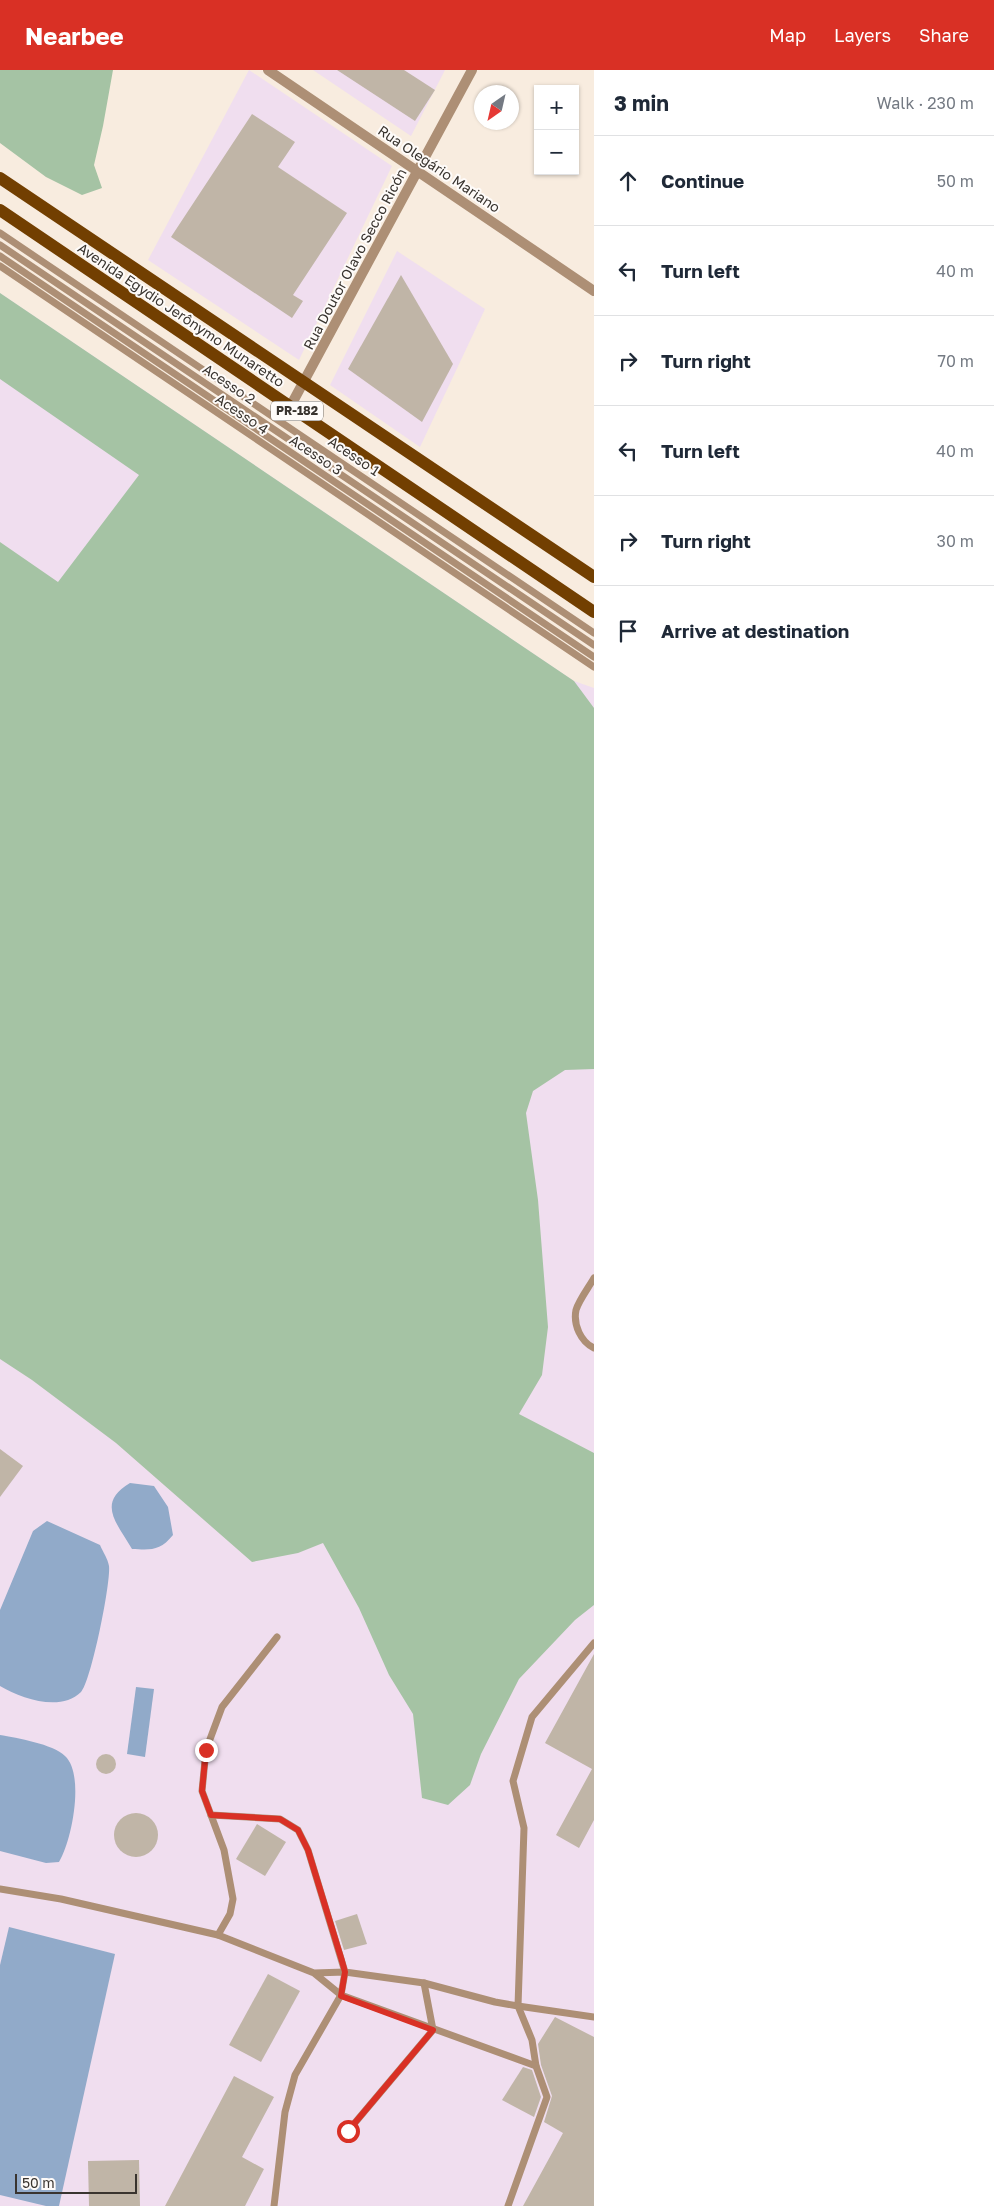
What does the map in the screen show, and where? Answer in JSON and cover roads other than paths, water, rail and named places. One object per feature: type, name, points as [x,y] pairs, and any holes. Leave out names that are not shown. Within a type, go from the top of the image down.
[{"type":"main road","name":"Avenida Egydio Jerônymo Munaretto","points":[[0,178],[594,577]]},
{"type":"main road","name":"Avenida Egydio Jerônymo Munaretto","points":[[0,210],[594,612]]},
{"type":"street","name":"Rua Olegário Mariano","points":[[268,70],[594,291]]},
{"type":"street","name":"Rua Doutor Olavo Secco Ricón","points":[[290,407],[305,383],[472,70]]},
{"type":"lane","name":"Acesso 1","points":[[0,233],[594,633]]},
{"type":"lane","name":"Acesso 2","points":[[0,244],[594,645]]},
{"type":"lane","name":"Acesso 3","points":[[0,256],[594,657]]},
{"type":"lane","name":"Acesso 4","points":[[0,266],[594,667]]},
{"type":"lane","points":[[594,1278],[576,1310],[578,1332],[588,1345],[594,1348]]},
{"type":"lane","points":[[218,1935],[230,1914],[233,1899],[224,1850],[202,1791],[206,1750],[222,1707],[277,1637]]},
{"type":"lane","points":[[508,2206],[547,2097],[536,2066],[532,2040],[518,2006],[524,1828],[513,1781],[532,1717],[594,1643]]},
{"type":"lane","points":[[211,1815],[280,1819],[298,1830],[308,1850],[345,1972],[341,1996],[295,2075],[285,2112],[274,2206]]},
{"type":"lane","points":[[1,1890],[61,1899],[218,1935],[314,1973],[341,1996],[536,2066]]},
{"type":"lane","points":[[314,1973],[345,1972],[424,1983],[495,2002],[594,2017]]},
{"type":"lane","points":[[424,1983],[433,2030]]},
{"type":"lane","points":[[348,2131],[433,2030]]},
{"type":"water","points":[[130,1483],[154,1486],[168,1507],[173,1535],[159,1547],[132,1549],[116,1522],[112,1506],[114,1498]]},
{"type":"water","points":[[47,1521],[100,1545],[109,1566],[100,1632],[85,1684],[81,1692],[73,1698],[52,1702],[30,1699],[0,1686],[0,1610],[33,1531]]},
{"type":"water","points":[[136,1687],[154,1689],[145,1757],[127,1754]]},
{"type":"water","points":[[0,1735],[52,1748],[65,1756],[71,1765],[74,1777],[74,1808],[68,1839],[59,1862],[46,1863],[0,1851]]},
{"type":"water","points":[[9,1927],[115,1954],[59,2206],[46,2206],[0,2195],[0,1965]]}]
